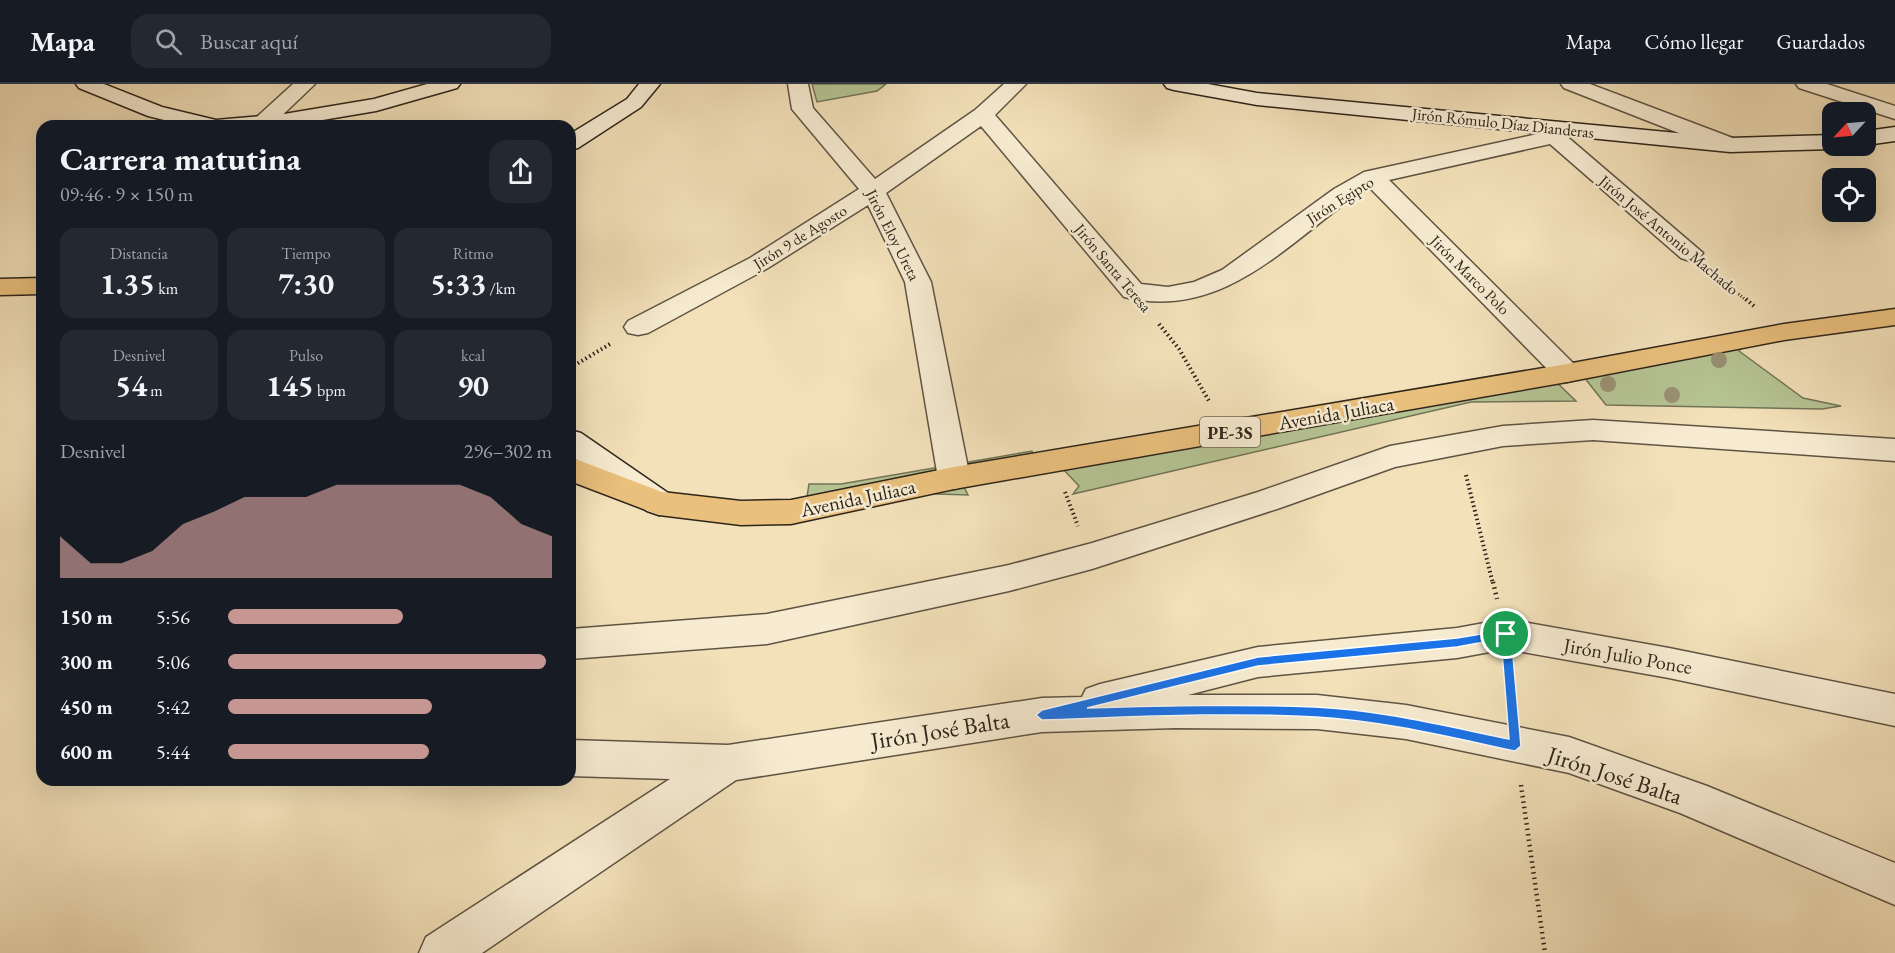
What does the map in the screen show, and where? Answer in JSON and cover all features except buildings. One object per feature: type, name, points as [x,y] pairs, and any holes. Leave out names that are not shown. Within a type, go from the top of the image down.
[{"type":"highway","points":[[0,287],[36,286]]},
{"type":"highway","name":"Avenida Juliaca","points":[[576,470],[659,503],[741,513],[791,512],[954,478],[1568,373],[1784,332],[1895,317]]},
{"type":"street","points":[[86,84],[182,120]]},
{"type":"street","points":[[265,120],[305,84]]},
{"type":"street","points":[[285,120],[376,105],[450,84]]},
{"type":"street","points":[[576,139],[634,103],[650,84]]},
{"type":"street","name":"Jirón Eloy Ureta","points":[[798,84],[803,109],[873,191],[918,282],[954,478]]},
{"type":"street","name":"Jirón 9 de Agosto","points":[[638,327],[759,263],[873,191],[982,115],[1016,84]]},
{"type":"street","name":"Jirón Rómulo Díaz Dianderas","points":[[1174,84],[1257,99],[1553,133],[1730,145],[1822,142]]},
{"type":"street","points":[[1571,84],[1730,145]]},
{"type":"street","points":[[1806,84],[1895,113]]},
{"type":"street","name":"Jirón Santa Teresa","points":[[982,115],[1133,291]]},
{"type":"street","name":"Jirón Egipto","points":[[1133,291],[1152,296],[1195,292],[1210,288],[1322,209],[1373,177],[1553,133]]},
{"type":"street","name":"Jirón José Antonio Machado","points":[[1553,133],[1690,253]]},
{"type":"street","points":[[1876,137],[1895,134]]},
{"type":"street","name":"Jirón Marco Polo","points":[[1373,177],[1568,373]]},
{"type":"street","points":[[576,644],[767,629],[1009,578],[1092,556],[1269,500],[1390,457],[1458,444],[1549,431],[1593,429],[1895,450]]},
{"type":"street","points":[[576,444],[659,503]]},
{"type":"street","name":"Jirón Julio Ponce","points":[[1042,715],[1258,662],[1457,643],[1506,634],[1668,663],[1895,710]]},
{"type":"street","name":"Jirón José Balta","points":[[576,758],[728,763],[1042,715],[1175,711],[1317,712],[1406,722],[1515,746],[1569,755],[1692,799],[1895,884]]},
{"type":"street","points":[[442,953],[728,763]]},
{"type":"path","name":"Jirón José Antonio Machado","points":[[1690,253],[1784,332]]},
{"type":"path","name":"Jirón Santa Teresa","points":[[1133,291],[1179,349],[1227,432]]},
{"type":"path","points":[[576,364],[638,327]]},
{"type":"path","points":[[1458,444],[1506,634],[1515,746],[1545,953]]},
{"type":"path","points":[[1072,486],[1064,494],[1092,556]]},
{"type":"green space","points":[[812,84],[886,84],[877,91],[817,102]]},
{"type":"green space","points":[[1748,341],[1739,351],[1803,398],[1841,406],[1822,409],[1606,405],[1576,367]]},
{"type":"green space","points":[[1548,374],[1576,401],[1471,402],[1073,494],[1079,486],[1063,469]]},
{"type":"green space","points":[[1032,451],[1033,460],[965,478],[964,487],[968,495],[936,494],[918,489],[805,509],[809,484],[841,484]]},
{"type":"route","points":[[1506,634],[1515,746],[1406,722],[1317,712],[1175,711],[1042,715],[1258,662],[1457,643],[1506,634]]}]
